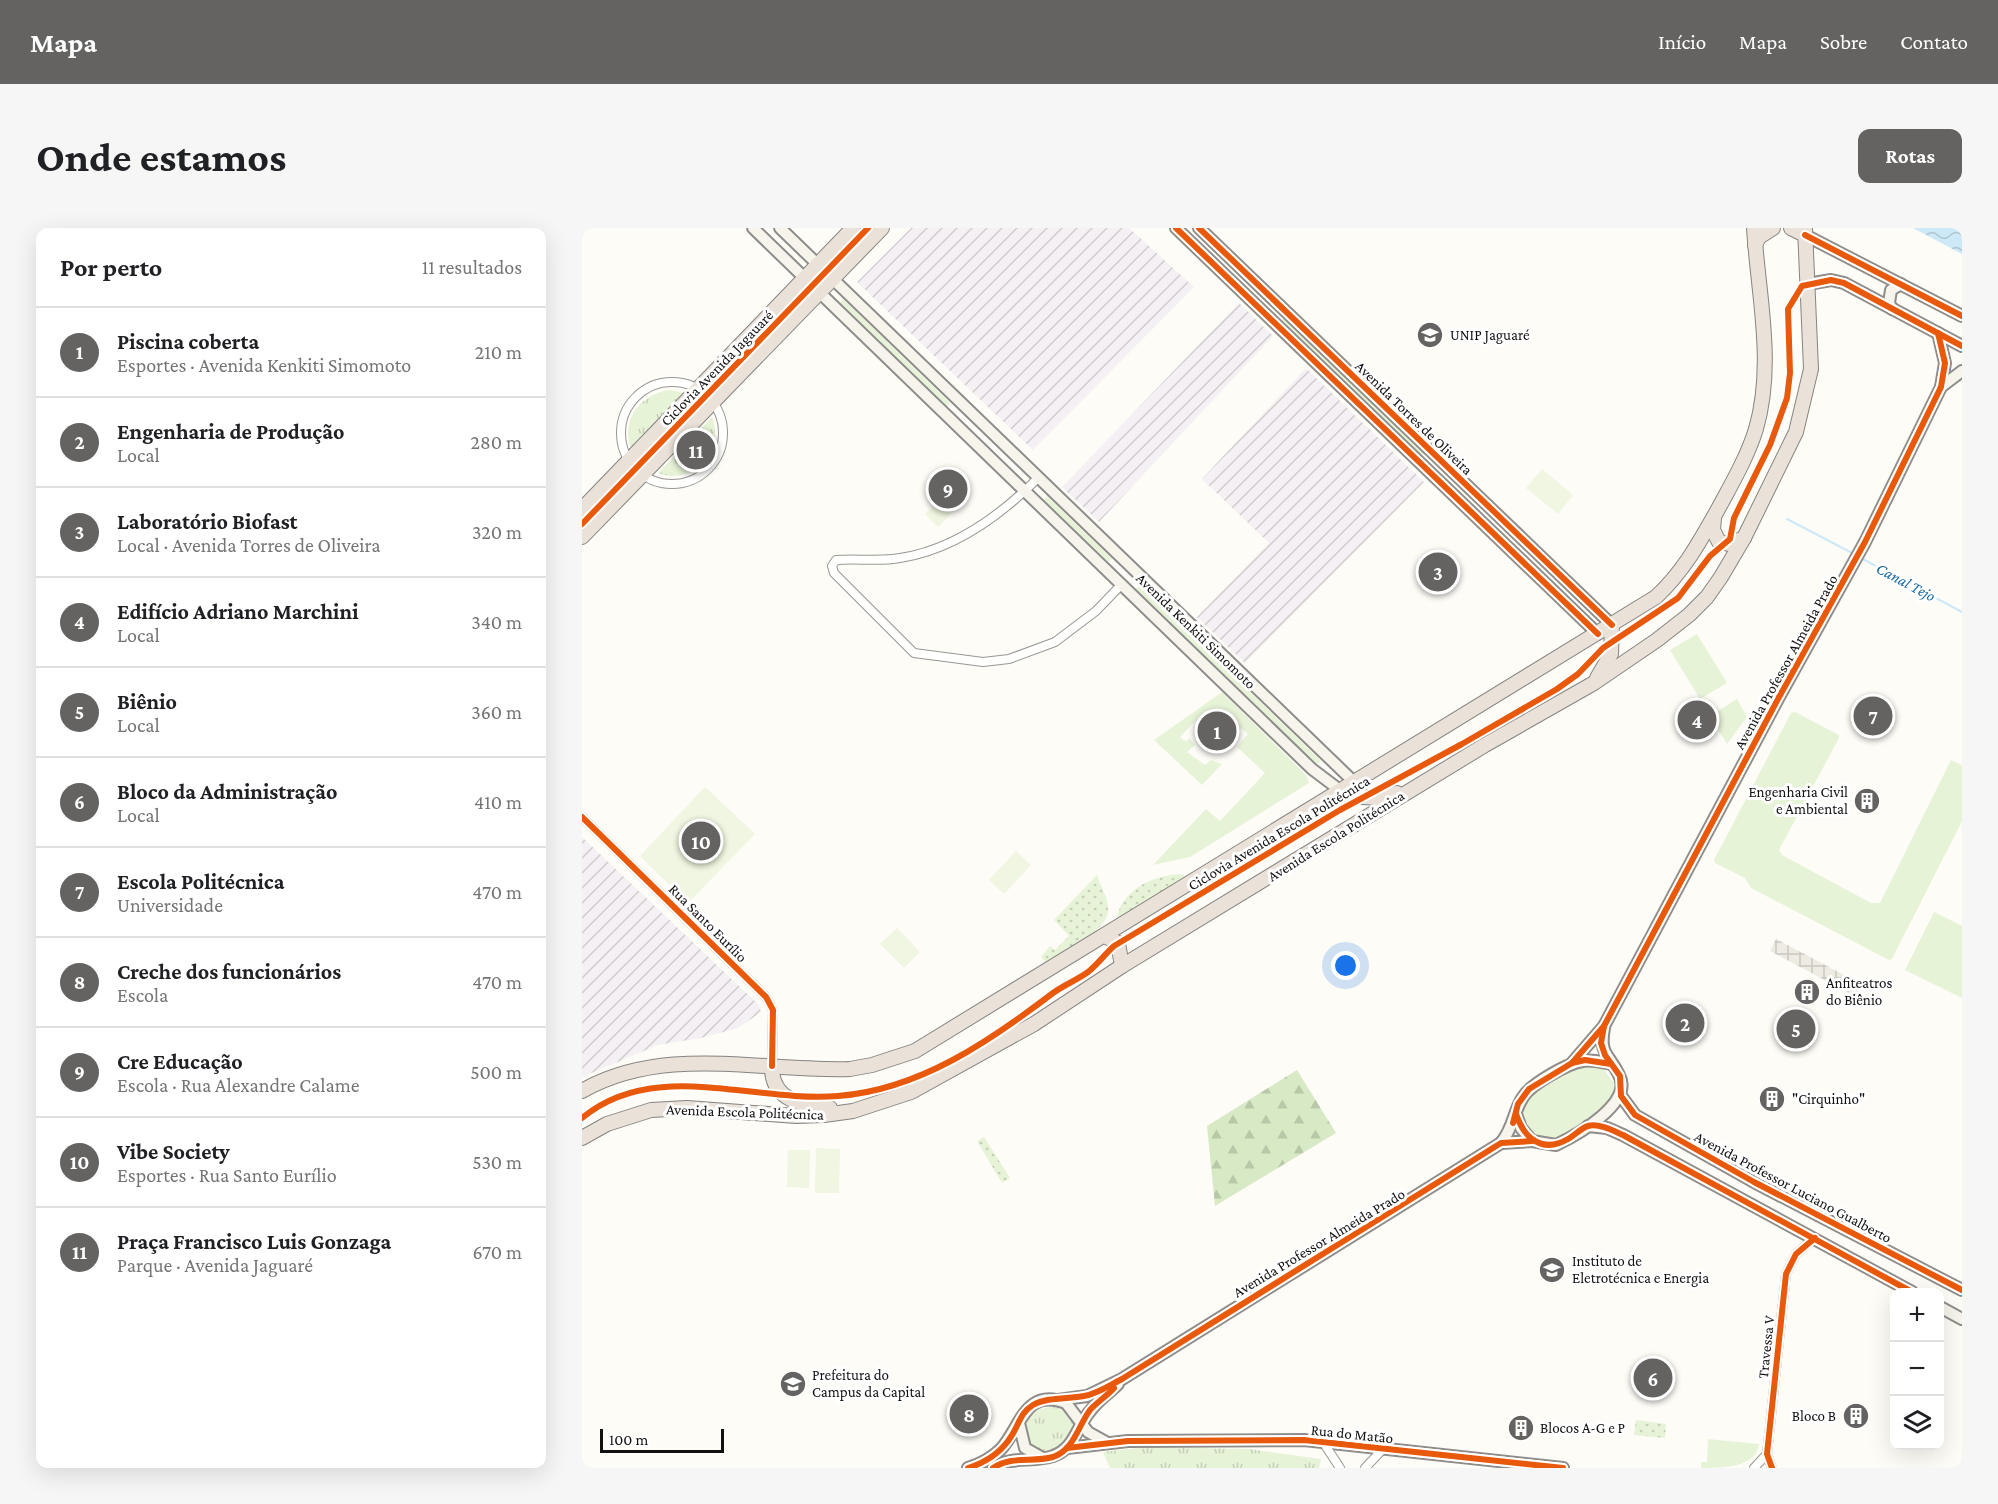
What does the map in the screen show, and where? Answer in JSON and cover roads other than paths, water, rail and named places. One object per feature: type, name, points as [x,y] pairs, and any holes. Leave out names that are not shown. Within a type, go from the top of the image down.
[{"type":"highway","points":[[582,509],[853,228]]},
{"type":"highway","points":[[582,537],[882,228]]},
{"type":"highway","points":[[582,1091],[615,1076],[648,1067],[686,1064],[850,1069],[872,1065],[915,1051],[1656,597],[1674,580],[1714,516],[1748,452],[1764,387],[1766,355],[1754,228]]},
{"type":"highway","points":[[1755,245],[1759,237],[1773,228]]},
{"type":"highway","points":[[1791,228],[1805,231]]},
{"type":"highway","name":"Avenida Escola Politécnica","points":[[582,1138],[607,1124],[651,1110],[687,1108],[796,1116],[853,1111],[887,1101],[933,1082],[1034,1024],[1122,966],[1414,788],[1594,682],[1651,645],[1689,615],[1707,597],[1744,538],[1796,432],[1811,369],[1805,231]]},
{"type":"highway","points":[[1714,516],[1713,530],[1719,542],[1726,544],[1744,538]]},
{"type":"highway","points":[[1594,682],[1611,654],[1612,625]]},
{"type":"highway","points":[[1341,792],[1355,797],[1373,798],[1414,788]]},
{"type":"highway","points":[[1105,936],[1118,943],[1122,966]]},
{"type":"highway","points":[[772,1066],[776,1089],[789,1099],[813,1106],[853,1111]]},
{"type":"street","name":"Avenida Kenkiti Simomoto","points":[[753,228],[1183,645],[1321,777],[1341,792]]},
{"type":"street","name":"Avenida Kenkiti Simomoto","points":[[780,228],[1355,783]]},
{"type":"street","name":"Avenida Torres de Oliveira","points":[[1176,228],[1598,634]]},
{"type":"street","name":"Avenida Torres de Oliveira","points":[[1199,228],[1612,625]]},
{"type":"street","points":[[1805,231],[1962,316]]},
{"type":"street","points":[[1216,267],[1228,256]]},
{"type":"street","points":[[1808,284],[1837,280],[1962,346]]},
{"type":"street","points":[[1892,309],[1889,303],[1892,290],[1901,284]]},
{"type":"street","points":[[1266,315],[1278,304]]},
{"type":"street","name":"Avenida Professor Almeida Prado","points":[[1572,1063],[1604,1026],[1779,697],[1865,542],[1941,387],[1945,363],[1938,333]]},
{"type":"street","name":"Avenida Professor Almeida Prado","points":[[1941,387],[1962,371]]},
{"type":"street","points":[[665,382],[682,383],[698,389],[713,402],[721,418],[723,434],[720,451],[712,466],[692,481],[675,484],[658,483],[642,475],[629,461],[622,445],[621,428],[625,412],[635,398],[648,388],[665,382]]},
{"type":"street","points":[[953,422],[966,408]]},
{"type":"street","points":[[1038,478],[1025,491],[958,540],[928,552],[898,559],[836,560],[832,569],[844,586],[914,653],[983,662],[1009,659],[1055,642],[1096,611],[1122,584]]},
{"type":"street","points":[[1520,558],[1530,546]]},
{"type":"street","points":[[1183,645],[1196,631]]},
{"type":"street","name":"Rua Santo Eurílio","points":[[582,818],[766,998],[773,1010],[772,1066]]},
{"type":"street","points":[[1604,1026],[1601,1043],[1611,1064],[1620,1076],[1621,1096],[1588,1126],[1556,1145],[1532,1141],[1521,1128],[1516,1114],[1518,1104],[1529,1089],[1572,1063],[1596,1061],[1611,1064]]},
{"type":"street","name":"Avenida Professor Luciano Gualberto","points":[[1621,1096],[1635,1115],[1754,1182],[1962,1290]]},
{"type":"street","name":"Avenida Professor Almeida Prado","points":[[1058,1400],[1087,1396],[1122,1379],[1501,1143],[1511,1130],[1516,1114]]},
{"type":"street","points":[[1588,1126],[1606,1128],[1623,1135],[1903,1288]]},
{"type":"street","name":"Avenida Professor Almeida Prado","points":[[1501,1143],[1532,1141]]},
{"type":"street","name":"Travessa V","points":[[1772,1468],[1767,1454],[1786,1274],[1796,1254],[1815,1238]]},
{"type":"street","points":[[1944,1309],[1962,1319]]},
{"type":"street","name":"Avenida Professor Almeida Prado","points":[[1081,1424],[1092,1408],[1122,1379]]},
{"type":"street","points":[[968,1468],[987,1461],[1000,1450],[1012,1435],[1018,1420],[1032,1405],[1058,1400],[1073,1409],[1081,1424],[1106,1442]]},
{"type":"street","points":[[1018,1420],[1024,1448],[1044,1458]]},
{"type":"street","points":[[993,1468],[1016,1459],[1044,1458],[1067,1448],[1081,1424]]},
{"type":"street","name":"Rua do Matão","points":[[1067,1448],[1106,1442],[1249,1440],[1323,1442],[1563,1468]]},
{"type":"street","points":[[1323,1442],[1340,1468]]},
{"type":"street","points":[[1365,1468],[1383,1449]]},
{"type":"street","points":[[1754,1468],[1767,1454]]},
{"type":"water","points":[[1913,228],[1962,228],[1962,254]]},
{"type":"waterway","name":"Canal Tejo","points":[[1787,519],[1854,554]]},
{"type":"waterway","name":"Canal Tejo","points":[[1861,558],[1962,612]]},
{"type":"place","name":"UNIP Jaguaré","points":[[1430,335]]},
{"type":"place","name":"Praça Francisco Luis Gonzaga","points":[[696,450]]},
{"type":"place","name":"Cre Educação","points":[[948,489]]},
{"type":"place","name":"Laboratório Biofast","points":[[1438,572]]},
{"type":"place","name":"Escola Politécnica","points":[[1873,716]]},
{"type":"place","name":"Edifício Adriano Marchini","points":[[1697,720]]},
{"type":"place","name":"Piscina coberta","points":[[1217,731]]},
{"type":"place","name":"Engenharia Civil e Ambiental","points":[[1867,801]]},
{"type":"place","name":"Vibe Society","points":[[701,841]]},
{"type":"place","name":"Anfiteatros do Biênio","points":[[1807,992]]},
{"type":"place","name":"Engenharia de Produção","points":[[1685,1023]]},
{"type":"place","name":"Biênio","points":[[1796,1029]]},
{"type":"place","name":"\"Cirquinho\"","points":[[1772,1099]]},
{"type":"place","name":"Instituto de Eletrotécnica e Energia","points":[[1552,1270]]},
{"type":"place","name":"Bloco da Administração","points":[[1653,1378]]},
{"type":"place","name":"Prefeitura do Campus da Capital","points":[[793,1384]]},
{"type":"place","name":"Creche dos funcionários","points":[[969,1414]]},
{"type":"place","name":"Bloco B","points":[[1856,1416]]},
{"type":"place","name":"Blocos A-G e P","points":[[1521,1428]]}]
